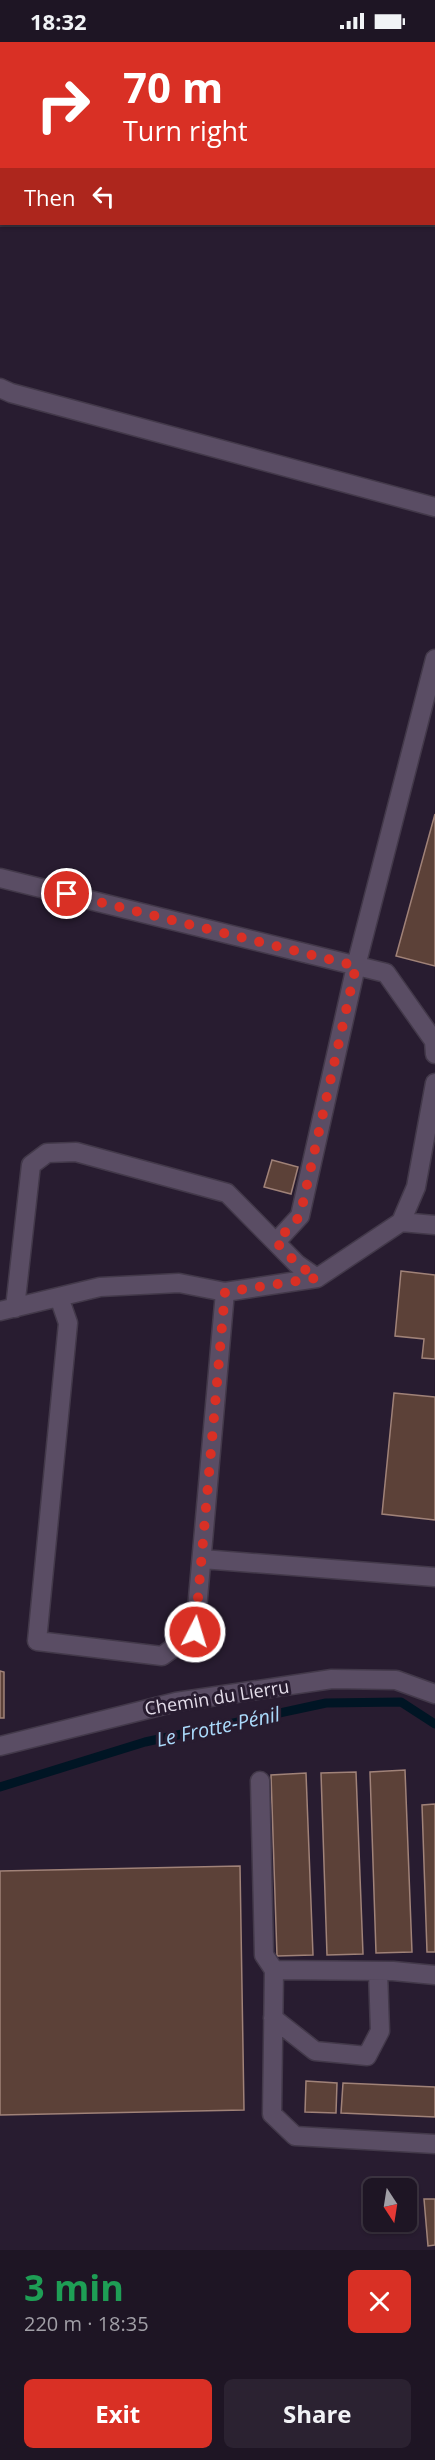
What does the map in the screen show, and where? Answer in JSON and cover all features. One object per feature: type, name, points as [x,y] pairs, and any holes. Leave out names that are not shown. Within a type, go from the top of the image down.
[{"type":"street","points":[[0,388],[11,393],[435,507]]},
{"type":"street","points":[[276,1242],[300,1216],[356,966],[435,659]]},
{"type":"street","points":[[0,878],[386,973],[434,1041],[435,1054]]},
{"type":"street","points":[[317,1278],[297,1264],[227,1193],[76,1152],[47,1153],[31,1165],[8,1310],[100,1287],[179,1283],[225,1292],[317,1278],[402,1222],[416,1187],[435,1083]]},
{"type":"street","points":[[402,1222],[435,1225]]},
{"type":"street","points":[[59,1297],[68,1323],[37,1641],[162,1656],[195,1632],[225,1292]]},
{"type":"street","points":[[202,1559],[435,1577]]},
{"type":"street","name":"Chemin du Lierru","points":[[0,1746],[176,1702],[332,1679],[396,1680],[435,1694]]},
{"type":"street","points":[[260,1781],[264,1955],[274,1970],[272,2114],[295,2136],[435,2144]]},
{"type":"street","points":[[274,1970],[378,1971],[435,1975]]},
{"type":"street","points":[[273,2018],[315,2051],[367,2056],[380,2031],[378,1971]]},
{"type":"building","points":[[435,814],[435,966],[396,956]]},
{"type":"building","points":[[272,1160],[298,1167],[291,1194],[264,1187]]},
{"type":"building","points":[[401,1271],[435,1275],[435,1359],[422,1358],[424,1339],[395,1336]]},
{"type":"building","points":[[394,1393],[435,1397],[435,1520],[382,1514]]},
{"type":"building","points":[[0,1671],[4,1672],[4,1718],[0,1718]]},
{"type":"building","points":[[405,1770],[412,1952],[376,1953],[370,1772]]},
{"type":"building","points":[[356,1772],[363,1954],[327,1955],[321,1773]]},
{"type":"building","points":[[306,1773],[313,1955],[277,1956],[271,1775]]},
{"type":"building","points":[[435,1804],[435,1952],[427,1952],[422,1805]]},
{"type":"building","points":[[240,1866],[244,2110],[0,2115],[0,1871]]},
{"type":"building","points":[[306,2081],[337,2083],[336,2113],[305,2112]]},
{"type":"building","points":[[343,2083],[435,2087],[435,2117],[341,2113]]},
{"type":"building","points":[[424,2199],[435,2199],[435,2245],[428,2246]]},
{"type":"waterway","name":"Le Frotte-Pénil","points":[[0,1787],[145,1742],[326,1703],[401,1702],[435,1724]]},
{"type":"route","points":[[67,894],[356,966],[300,1216],[276,1242],[297,1264],[317,1278],[225,1292],[195,1632]]}]
